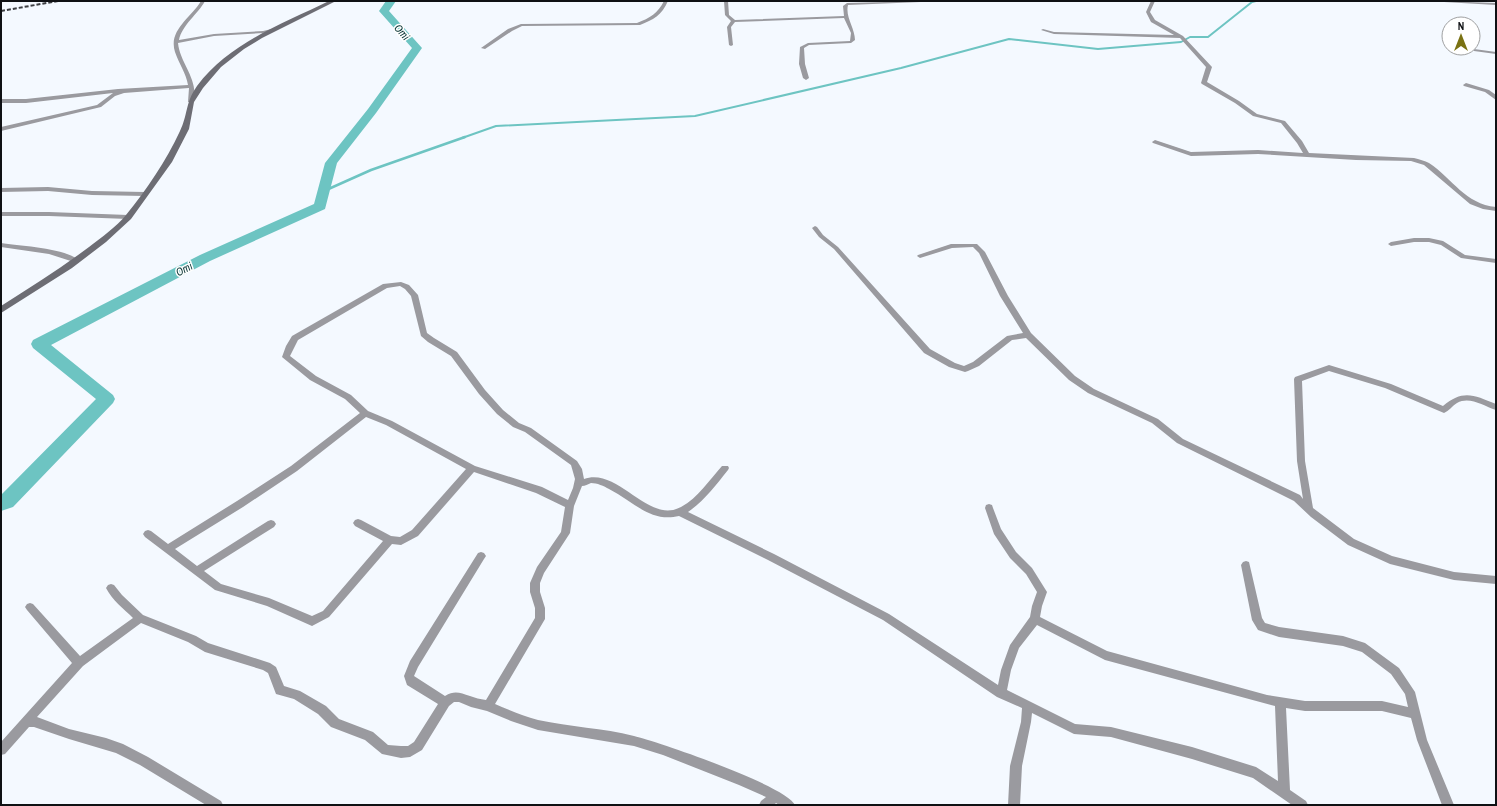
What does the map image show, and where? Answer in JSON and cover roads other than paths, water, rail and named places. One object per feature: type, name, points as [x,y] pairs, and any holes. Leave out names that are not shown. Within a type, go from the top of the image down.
[{"type":"main road","points":[[1,310],[77,260],[103,240],[128,217],[168,162],[185,129],[191,102],[206,80],[222,63],[242,48],[276,29],[333,1]]},
{"type":"street","points":[[191,102],[192,92],[189,76],[180,58],[176,42],[180,31],[203,1]]},
{"type":"street","points":[[483,48],[510,30],[521,25],[607,25],[638,24],[646,22],[658,13],[666,1]]},
{"type":"street","points":[[726,1],[727,15],[734,21],[846,17]]},
{"type":"street","points":[[806,78],[801,58],[802,47],[808,44],[851,42],[853,40],[853,33],[846,17],[845,6],[849,2],[921,1]]},
{"type":"street","points":[[1153,1],[1150,7],[1149,16],[1158,24],[1181,37],[1209,67],[1204,84],[1238,102],[1255,115],[1283,122],[1300,142],[1307,155]]},
{"type":"street","points":[[1444,1],[1496,4]]},
{"type":"street","points":[[731,45],[729,27],[734,21]]},
{"type":"street","points":[[176,42],[214,35],[263,32],[276,29]]},
{"type":"street","points":[[1043,30],[1054,34],[1181,37]]},
{"type":"street","points":[[1481,51],[1496,54]]},
{"type":"street","points":[[1466,85],[1487,91],[1496,98]]},
{"type":"street","points":[[1,101],[26,101],[191,86]]},
{"type":"street","points":[[1,129],[99,106],[113,95],[123,91]]},
{"type":"street","points":[[1155,142],[1191,154],[1258,152],[1356,158],[1402,157],[1419,160],[1438,173],[1462,196],[1472,203],[1485,208],[1496,209]]},
{"type":"street","points":[[1,190],[48,189],[92,193],[145,194]]},
{"type":"street","points":[[1,214],[37,212],[81,216],[128,217]]},
{"type":"street","points":[[815,228],[821,236],[836,248],[927,351],[952,365],[965,369],[976,364],[1010,338],[1028,335]]},
{"type":"street","points":[[1391,244],[1414,240],[1429,240],[1443,243],[1463,257],[1496,261]]},
{"type":"street","points":[[1,245],[66,255],[77,260]]},
{"type":"street","points":[[920,256],[951,246],[975,245],[982,252],[1004,296],[1028,335],[1072,378],[1092,391],[1154,421],[1180,441],[1216,460],[1297,498],[1351,542],[1390,560],[1454,576],[1496,580]]},
{"type":"street","points":[[488,706],[540,619],[540,607],[534,584],[565,533],[570,505],[579,484],[579,470],[574,463],[559,454],[528,430],[516,425],[500,412],[482,392],[454,354],[424,334],[414,295],[407,287],[401,284],[385,286],[296,338],[290,346],[286,357],[313,378],[348,397],[365,413],[389,423],[472,468],[539,490],[570,505]]},
{"type":"street","points":[[1309,509],[1301,461],[1298,379],[1329,368],[1388,386],[1444,410],[1454,401],[1470,397],[1496,407]]},
{"type":"street","points":[[168,549],[282,477],[365,413]]},
{"type":"street","points":[[358,523],[390,540],[401,541],[415,533],[472,468]]},
{"type":"street","points":[[579,484],[586,480],[600,481],[652,511],[669,514],[680,512],[689,507],[725,468]]},
{"type":"street","points":[[989,508],[997,531],[1014,555],[1029,571],[1042,592],[1037,606],[1035,619],[1015,645],[1006,670],[1001,693]]},
{"type":"street","points":[[680,512],[771,557],[886,617],[1001,693],[1074,729],[1111,732],[1192,752],[1256,773],[1302,805]]},
{"type":"street","points":[[198,571],[271,524]]},
{"type":"street","points":[[148,534],[218,587],[269,602],[312,621],[326,614],[390,540]]},
{"type":"street","points":[[445,702],[412,681],[408,676],[481,556]]},
{"type":"street","points":[[1246,565],[1256,620],[1262,627],[1279,632],[1343,641],[1365,648],[1395,671],[1410,692],[1422,740],[1448,805]]},
{"type":"street","points":[[111,588],[140,618],[192,639],[205,647],[266,666],[272,670],[280,690],[296,695],[322,710],[336,723],[369,736],[386,750],[401,752],[410,751],[418,746],[445,702],[453,697],[459,697],[471,702],[488,706],[538,725],[634,741],[663,750],[720,771],[776,796],[789,805]]},
{"type":"street","points":[[30,607],[80,663]]},
{"type":"street","points":[[1,750],[80,663],[140,618]]},
{"type":"street","points":[[1035,619],[1080,643],[1116,659],[1151,667],[1267,700],[1305,706],[1382,706],[1415,714]]},
{"type":"street","points":[[1280,702],[1284,792]]},
{"type":"street","points":[[1014,805],[1016,766],[1026,722],[1027,706]]},
{"type":"street","points":[[28,721],[43,723],[59,731],[89,738],[119,748],[160,770],[217,805]]},
{"type":"street","points":[[766,805],[776,796]]},
{"type":"waterway","name":"Omi","points":[[1,503],[6,502],[107,399],[39,344],[205,258],[320,206],[331,163],[372,111],[417,48],[384,11],[391,1]]},
{"type":"waterway","points":[[462,138],[496,126],[695,116],[901,68],[1009,39],[1098,49],[1181,42],[1190,37],[1208,37],[1252,2],[1256,1]]},
{"type":"waterway","points":[[324,191],[371,170],[465,137]]},
{"type":"railway","points":[[1,11],[58,1]]}]
